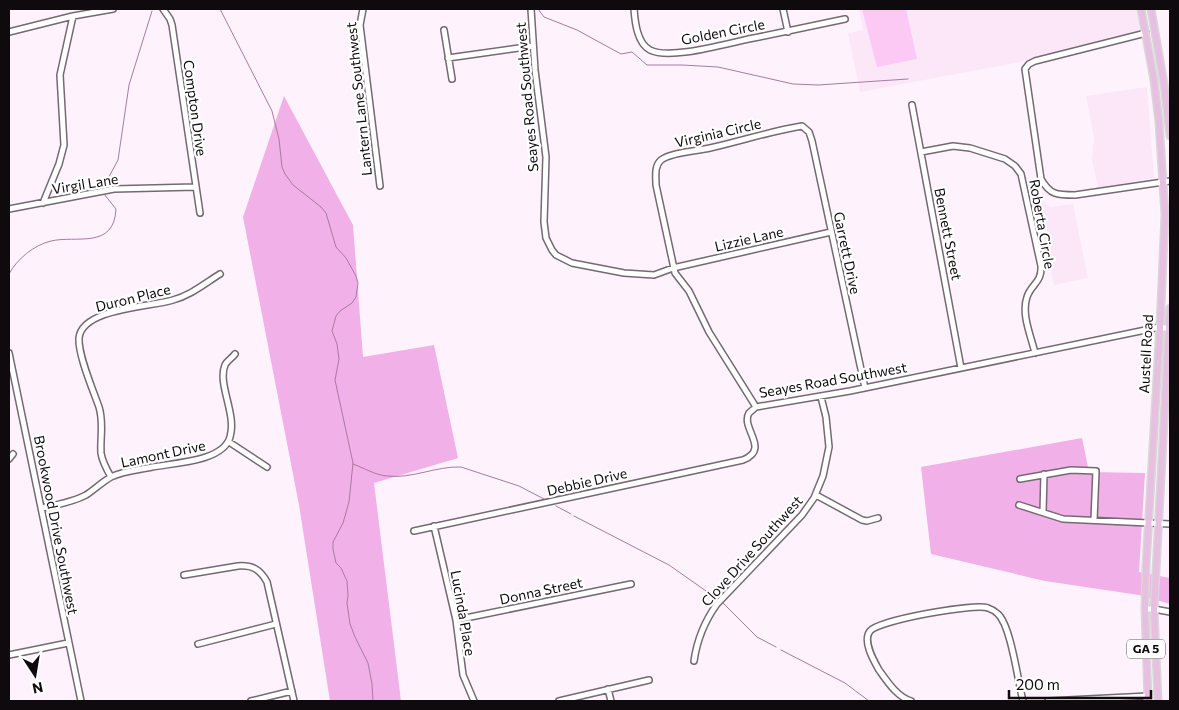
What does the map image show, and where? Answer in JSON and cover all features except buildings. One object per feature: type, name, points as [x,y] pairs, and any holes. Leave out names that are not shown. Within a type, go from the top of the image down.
[{"type":"main road","name":"Austell Road","points":[[1141,9],[1146,32],[1167,182],[1146,566],[1145,610],[1148,699]]},
{"type":"main road","points":[[1151,9],[1170,136]]},
{"type":"main road","name":"Austell Road","points":[[1158,701],[1154,606],[1155,568],[1170,308]]},
{"type":"street","points":[[9,32],[73,16],[113,9]]},
{"type":"street","name":"Compton Drive","points":[[163,9],[172,25],[200,213]]},
{"type":"street","name":"Lantern Lane Southwest","points":[[363,9],[360,25],[380,186]]},
{"type":"street","name":"Seayes Road Southwest","points":[[531,9],[533,46],[546,157],[544,222],[546,238],[552,250],[556,255],[572,263],[624,273],[654,275],[673,268],[689,291],[709,332],[756,407],[821,397],[1160,327],[1170,329]]},
{"type":"street","name":"Golden Circle","points":[[634,9],[636,25],[642,43],[650,50],[660,53],[684,52],[845,19]]},
{"type":"street","points":[[783,9],[788,32]]},
{"type":"street","points":[[43,203],[63,152],[60,75],[73,16]]},
{"type":"street","points":[[444,30],[452,79]]},
{"type":"street","points":[[1146,32],[1035,62],[1029,64],[1025,69],[1041,179],[1045,187],[1052,193],[1074,195],[1167,182]]},
{"type":"street","points":[[448,58],[533,46]]},
{"type":"street","name":"Bennett Street","points":[[912,106],[961,368]]},
{"type":"street","name":"Virginia Circle","points":[[673,268],[656,185],[656,172],[659,162],[663,158],[673,155],[802,126]]},
{"type":"street","name":"Garrett Drive","points":[[802,126],[809,132],[812,142],[865,388]]},
{"type":"street","name":"Roberta Circle","points":[[921,152],[954,146],[970,148],[1005,159],[1015,166],[1021,174],[1041,266],[1040,277],[1028,294],[1025,304],[1035,353]]},
{"type":"street","name":"Virgil Lane","points":[[9,209],[114,188],[195,187]]},
{"type":"street","name":"Lizzie Lane","points":[[673,268],[831,232]]},
{"type":"street","name":"Duron Place","points":[[111,477],[101,452],[101,413],[82,358],[80,338],[82,330],[91,320],[104,315],[172,301],[189,295],[220,274]]},
{"type":"street","name":"Brookwood Drive Southwest","points":[[9,353],[81,701]]},
{"type":"street","points":[[235,354],[226,363],[223,377],[232,420],[229,442],[267,467]]},
{"type":"street","name":"Clove Drive Southwest","points":[[694,661],[699,637],[716,604],[802,515],[816,495],[825,466],[828,447],[826,418],[821,397]]},
{"type":"street","name":"Debbie Drive","points":[[414,531],[743,460],[753,453],[755,444],[748,418],[750,412],[756,407]]},
{"type":"street","name":"Lamont Drive","points":[[42,508],[84,496],[111,477],[202,459],[220,451],[229,442]]},
{"type":"street","points":[[9,459],[13,454]]},
{"type":"street","points":[[1020,479],[1072,470],[1096,471],[1094,520]]},
{"type":"street","points":[[1043,512],[1044,474]]},
{"type":"street","points":[[816,495],[862,520],[867,521],[878,518]]},
{"type":"street","points":[[1019,505],[1063,519],[1170,524]]},
{"type":"street","name":"Lucinda Place","points":[[434,526],[456,620],[463,675],[474,701]]},
{"type":"street","points":[[184,575],[238,566],[247,566],[258,570],[267,582],[294,701]]},
{"type":"street","name":"Donna Street","points":[[456,620],[631,584]]},
{"type":"street","points":[[1145,610],[1154,606],[1170,612]]},
{"type":"street","points":[[911,701],[899,694],[887,682],[876,664],[868,645],[867,637],[870,631],[888,622],[930,613],[972,608],[988,608],[1002,619],[1010,644],[1023,701]]},
{"type":"street","points":[[198,644],[276,624]]},
{"type":"street","points":[[9,655],[68,643]]},
{"type":"street","points":[[559,701],[649,680]]},
{"type":"street","points":[[608,689],[611,701]]},
{"type":"street","points":[[251,701],[292,692]]},
{"type":"street","points":[[1048,701],[1148,699]]},
{"type":"shaded area","points":[[859,9],[1139,9],[1141,35],[1090,49],[860,92],[848,33],[863,30]]},
{"type":"shaded area","points":[[862,9],[906,9],[917,59],[877,67]]},
{"type":"shaded area","points":[[1147,87],[1154,178],[1098,188],[1092,159],[1094,137],[1086,96]]},
{"type":"shaded area","points":[[284,96],[353,225],[363,357],[434,345],[458,458],[374,483],[401,701],[330,701],[299,505],[243,217]]},
{"type":"shaded area","points":[[1043,200],[1050,207],[1073,204],[1088,278],[1054,285],[1038,209]]},
{"type":"shaded area","points":[[1082,438],[1089,472],[1145,473],[1139,572],[1170,578],[1170,604],[1139,595],[1045,581],[931,554],[921,467]]},
{"type":"waterway","points":[[220,9],[272,111],[279,139],[282,167],[285,174],[293,185],[326,213],[336,247],[346,258],[358,283],[356,297],[352,303],[336,316],[332,331],[337,344],[339,359],[335,380],[353,463],[349,502],[343,523],[333,542],[333,549],[336,563],[341,568],[347,581],[347,603],[350,624],[368,663],[373,701]]},
{"type":"waterway","points":[[538,9],[544,17],[577,30],[621,54],[632,52],[647,65],[718,67],[793,84],[818,85],[908,79]]},
{"type":"waterway","points":[[104,186],[118,160],[129,85],[152,11]]},
{"type":"waterway","points":[[9,274],[27,253],[38,246],[51,241],[101,236],[109,230],[114,222],[116,209],[104,194]]},
{"type":"waterway","points":[[353,464],[387,476],[406,476],[442,468],[461,467],[519,486],[544,499]]},
{"type":"waterway","points":[[556,506],[571,514]]},
{"type":"waterway","points":[[574,516],[669,565],[716,598]]},
{"type":"waterway","points":[[723,603],[757,637],[776,647]]},
{"type":"waterway","points":[[781,650],[845,683],[869,701]]}]
